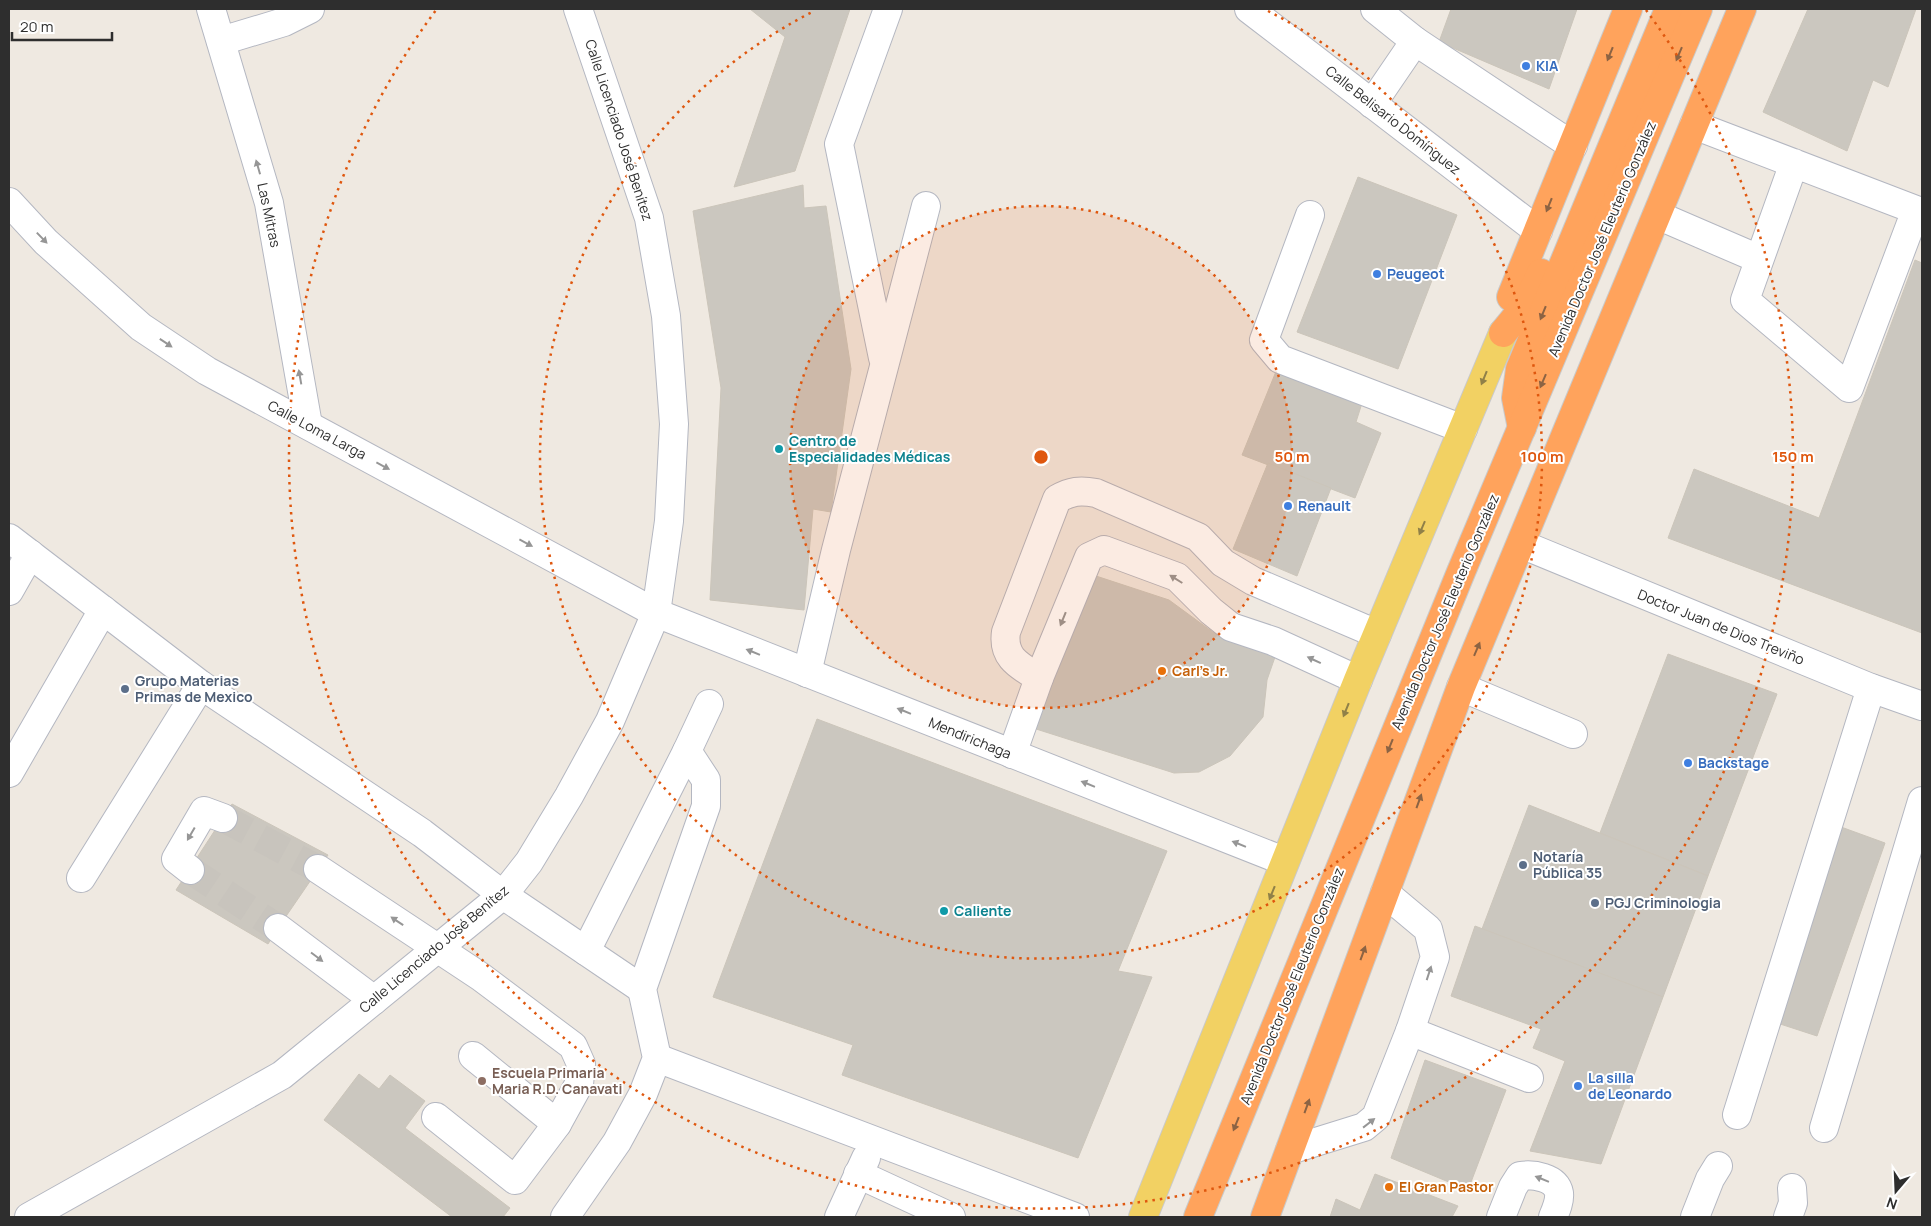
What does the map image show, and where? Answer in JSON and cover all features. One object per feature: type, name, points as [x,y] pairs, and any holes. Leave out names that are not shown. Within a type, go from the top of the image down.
[{"type":"highway","points":[[1503,333],[1506,309],[1514,287],[1628,9]]},
{"type":"highway","points":[[1503,333],[1519,315],[1532,293],[1652,9]]},
{"type":"highway","points":[[1522,428],[1516,398],[1520,369],[1669,9]]},
{"type":"highway","name":"Avenida Doctor José Eleuterio González","points":[[1198,1217],[1353,836],[1698,9]]},
{"type":"highway","points":[[1265,1217],[1461,687],[1742,9]]},
{"type":"main road","points":[[1143,1217],[1284,861],[1503,333]]},
{"type":"street","name":"Las Mitras","points":[[211,9],[269,203],[308,426]]},
{"type":"street","points":[[221,41],[282,15],[310,9]]},
{"type":"street","name":"Calle Licenciado José Benítez","points":[[29,1217],[282,1074],[504,895],[529,862],[569,796],[610,721],[656,613],[669,521],[674,424],[666,316],[649,218],[578,9]]},
{"type":"street","points":[[885,365],[839,144],[888,9]]},
{"type":"street","name":"Calle Belisario Domínguez","points":[[1249,9],[1538,231]]},
{"type":"street","points":[[1375,9],[1415,41],[1573,146]]},
{"type":"street","points":[[1372,104],[1415,41]]},
{"type":"street","points":[[1694,125],[1794,163],[1916,210],[1849,388],[1745,300],[1794,163]]},
{"type":"street","name":"Calle Loma Larga","points":[[9,202],[46,242],[141,327],[207,371],[656,613]]},
{"type":"street","points":[[807,673],[836,550],[926,206]]},
{"type":"street","points":[[1310,215],[1264,340],[1280,360],[1463,429]]},
{"type":"street","points":[[1657,215],[1759,259]]},
{"type":"street","points":[[1039,678],[1012,660],[1005,641],[1006,632],[1057,499],[1070,492],[1096,493],[1198,537],[1223,563],[1253,581],[1378,634]]},
{"type":"street","points":[[9,538],[201,685],[422,833],[504,895],[642,989]]},
{"type":"street","name":"Doctor Juan de Dios Treviño","points":[[1521,544],[1871,688],[1922,706]]},
{"type":"street","points":[[1012,754],[1039,678],[1088,557],[1104,550],[1177,577],[1211,611],[1231,627],[1273,641],[1358,680]]},
{"type":"street","points":[[9,591],[30,554]]},
{"type":"street","points":[[9,773],[103,610]]},
{"type":"street","name":"Mendirichaga","points":[[656,613],[1284,861]]},
{"type":"street","points":[[81,878],[201,685]]},
{"type":"street","points":[[1461,687],[1573,734]]},
{"type":"street","points":[[1737,1115],[1871,688]]},
{"type":"street","points":[[586,950],[709,704]]},
{"type":"street","points":[[565,1217],[618,1142],[643,1094],[657,1058],[642,989],[706,806],[706,780],[687,751]]},
{"type":"street","points":[[1824,1128],[1922,801]]},
{"type":"street","points":[[190,870],[176,859],[204,811],[223,818]]},
{"type":"street","points":[[318,869],[482,977],[573,1046],[581,1064],[580,1084],[557,1124],[515,1180],[436,1117]]},
{"type":"street","points":[[1290,1150],[1364,1127],[1376,1117],[1410,1031],[1434,957],[1428,929],[1385,893]]},
{"type":"street","points":[[278,928],[374,1000]]},
{"type":"street","points":[[1410,1031],[1529,1078]]},
{"type":"street","points":[[472,1056],[557,1124]]},
{"type":"street","points":[[657,1058],[1075,1217]]},
{"type":"street","points":[[839,1217],[875,1141]]},
{"type":"street","points":[[1695,1217],[1710,1179],[1718,1166]]},
{"type":"street","points":[[858,1174],[952,1217]]},
{"type":"street","points":[[1502,1217],[1513,1187],[1520,1176],[1530,1174],[1541,1177],[1553,1184],[1559,1192],[1558,1203],[1553,1217]]},
{"type":"street","points":[[1788,1217],[1793,1203],[1792,1188]]},
{"type":"building","points":[[750,9],[850,9],[795,171],[734,187],[785,37]]},
{"type":"building","name":"KIA","points":[[1451,9],[1577,9],[1549,89],[1439,42]]},
{"type":"building","points":[[1808,9],[1916,9],[1888,87],[1873,80],[1847,151],[1763,112]]},
{"type":"building","name":"Peugeot","points":[[1358,177],[1457,215],[1398,369],[1297,332]]},
{"type":"building","name":"Centro de Especialidades Médicas","points":[[803,185],[804,208],[826,206],[851,369],[831,512],[813,509],[804,610],[710,600],[721,388],[693,211]]},
{"type":"building","points":[[1915,260],[1922,263],[1922,633],[1668,538],[1694,469],[1819,518]]},
{"type":"building","points":[[1277,369],[1362,403],[1356,422],[1381,433],[1355,498],[1242,455]]},
{"type":"building","name":"Renault","points":[[1268,463],[1331,488],[1297,576],[1233,549]]},
{"type":"building","name":"Carl's Jr.","points":[[1093,575],[1169,600],[1214,633],[1275,657],[1267,680],[1263,717],[1230,756],[1199,772],[1174,773],[1033,728]]},
{"type":"building","name":"Backstage","points":[[1668,654],[1777,694],[1708,876],[1600,833]]},
{"type":"building","name":"Caliente","points":[[817,719],[1167,851],[1118,971],[1152,977],[1078,1158],[842,1075],[853,1045],[713,997]]},
{"type":"building","points":[[232,804],[328,855],[268,944],[176,890]]},
{"type":"building","name":"PGJ Criminologia","points":[[1529,805],[1708,876],[1663,997],[1482,929]]},
{"type":"building","points":[[1841,827],[1885,843],[1817,1036],[1771,1021]]},
{"type":"building","points":[[1475,926],[1663,997],[1601,1164],[1530,1151],[1565,1061],[1533,1048],[1541,1029],[1451,996]]},
{"type":"building","points":[[1425,1060],[1506,1090],[1468,1190],[1391,1158]]},
{"type":"building","points":[[359,1074],[379,1089],[390,1075],[425,1101],[405,1128],[510,1208],[503,1217],[452,1217],[324,1120]]},
{"type":"building","name":"El Gran Pastor","points":[[1375,1174],[1458,1206],[1452,1217],[1330,1217],[1336,1199],[1360,1210]]},
{"type":"tunnel","points":[[223,818],[318,869]]},
{"type":"tunnel","points":[[190,870],[278,928]]},
{"type":"place","name":"KIA","points":[[1526,66]]},
{"type":"place","name":"Peugeot","points":[[1377,274]]},
{"type":"place","name":"Centro de Especialidades Médicas","points":[[779,449]]},
{"type":"place","name":"Renault","points":[[1288,506]]},
{"type":"place","name":"Carl's Jr.","points":[[1162,671]]},
{"type":"place","name":"Grupo Materias Primas de Mexico","points":[[125,689]]},
{"type":"place","name":"Backstage","points":[[1688,763]]},
{"type":"place","name":"Notaría Pública 35","points":[[1523,865]]},
{"type":"place","name":"PGJ Criminologia","points":[[1595,903]]},
{"type":"place","name":"Caliente","points":[[944,911]]},
{"type":"place","name":"Escuela Primaria Maria R.D. Canavati","points":[[482,1081]]},
{"type":"place","name":"La silla de Leonardo","points":[[1578,1086]]},
{"type":"place","name":"El Gran Pastor","points":[[1389,1187]]}]
